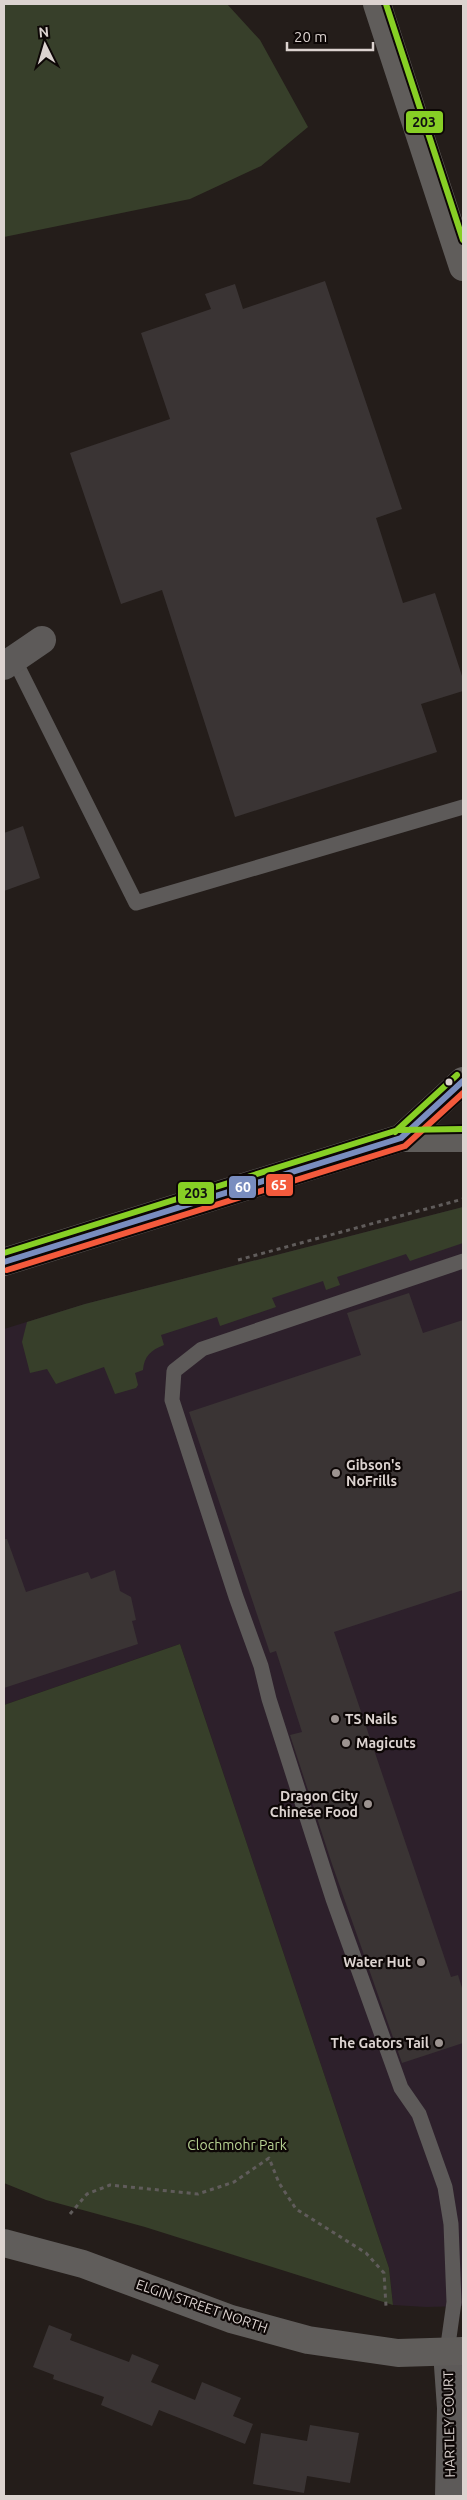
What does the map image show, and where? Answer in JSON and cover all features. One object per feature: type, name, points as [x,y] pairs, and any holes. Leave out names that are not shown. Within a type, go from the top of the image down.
[{"type":"main road","points":[[376,4],[463,267]]},
{"type":"main road","points":[[401,1138],[463,1081]]},
{"type":"main road","points":[[4,1262],[401,1138],[463,1138]]},
{"type":"main road","name":"ELGIN STREET NORTH","points":[[4,2243],[83,2264],[231,2319],[308,2340],[398,2353],[455,2352]]},
{"type":"street","points":[[9,662],[42,640]]},
{"type":"street","name":"HARTLEY COURT","points":[[449,2496],[451,2408],[455,2352]]},
{"type":"lane","points":[[9,662],[136,903],[463,807]]},
{"type":"lane","points":[[455,2352],[451,2224],[445,2187],[419,2114],[401,2088],[333,1899],[272,1709],[261,1666],[172,1400],[174,1371],[202,1349],[463,1261]]},
{"type":"path","points":[[238,1260],[463,1199]]},
{"type":"path","points":[[70,2214],[87,2194],[110,2185],[198,2194],[234,2182],[269,2158],[278,2183],[296,2209],[366,2253],[384,2273],[386,2306]]},
{"type":"shaded area","points":[[463,1207],[463,2306],[426,2307],[393,2305],[389,2268],[180,1644],[4,1705],[4,1329],[85,1304]]},
{"type":"green space","points":[[4,4],[227,4],[260,40],[308,127],[261,166],[190,199],[4,237]]},
{"type":"green space","points":[[463,1207],[463,1243],[410,1261],[406,1254],[337,1277],[340,1285],[326,1290],[323,1281],[272,1298],[276,1307],[220,1326],[217,1317],[161,1335],[164,1345],[149,1354],[143,1370],[135,1373],[138,1385],[136,1388],[115,1394],[104,1367],[56,1384],[47,1369],[30,1373],[22,1342],[27,1322],[85,1304]]},
{"type":"green space","name":"Clochmohr Park","points":[[180,1644],[389,2268],[393,2305],[145,2227],[46,2200],[4,2183],[4,1705]]},
{"type":"building","points":[[325,281],[402,509],[376,518],[403,603],[435,593],[463,679],[463,691],[421,704],[437,752],[235,817],[162,590],[121,604],[70,453],[170,419],[141,333],[211,309],[205,294],[235,284],[243,309]]},
{"type":"building","points":[[23,826],[40,878],[4,891],[4,833]]},
{"type":"building","name":"Gibson's NoFrills","points":[[409,1293],[423,1333],[463,1320],[463,1590],[334,1632],[451,1977],[458,1975],[463,1991],[463,2043],[402,2063],[332,1864],[290,1735],[302,1732],[276,1651],[270,1653],[189,1412],[361,1355],[347,1313]]},
{"type":"building","points":[[4,1539],[7,1539],[26,1592],[88,1572],[91,1579],[115,1570],[120,1591],[131,1597],[136,1620],[132,1621],[138,1644],[4,1688]]},
{"type":"building","points":[[49,2325],[72,2334],[70,2340],[129,2362],[132,2354],[159,2365],[151,2382],[195,2400],[202,2382],[241,2398],[233,2416],[253,2424],[245,2444],[159,2410],[152,2426],[101,2405],[104,2397],[53,2379],[54,2375],[33,2367]]},
{"type":"building","points":[[310,2425],[359,2433],[350,2483],[307,2476],[304,2493],[253,2484],[261,2433],[307,2441]]},
{"type":"transit line","name":"203","points":[[386,4],[463,240]]},
{"type":"transit line","name":"203","points":[[395,1132],[457,1075]]},
{"type":"transit line","name":"60","points":[[4,1262],[401,1138],[463,1081]]},
{"type":"transit line","name":"65","points":[[7,1270],[405,1146],[463,1093]]},
{"type":"transit line","name":"203","points":[[4,1253],[398,1130],[463,1129]]},
{"type":"place","name":"Gibson's NoFrills","points":[[336,1473]]},
{"type":"place","name":"TS Nails","points":[[335,1719]]},
{"type":"place","name":"Magicuts","points":[[346,1743]]},
{"type":"place","name":"Dragon City Chinese Food","points":[[368,1804]]},
{"type":"place","name":"Water Hut","points":[[421,1962]]},
{"type":"place","name":"The Gators Tail","points":[[439,2043]]}]
